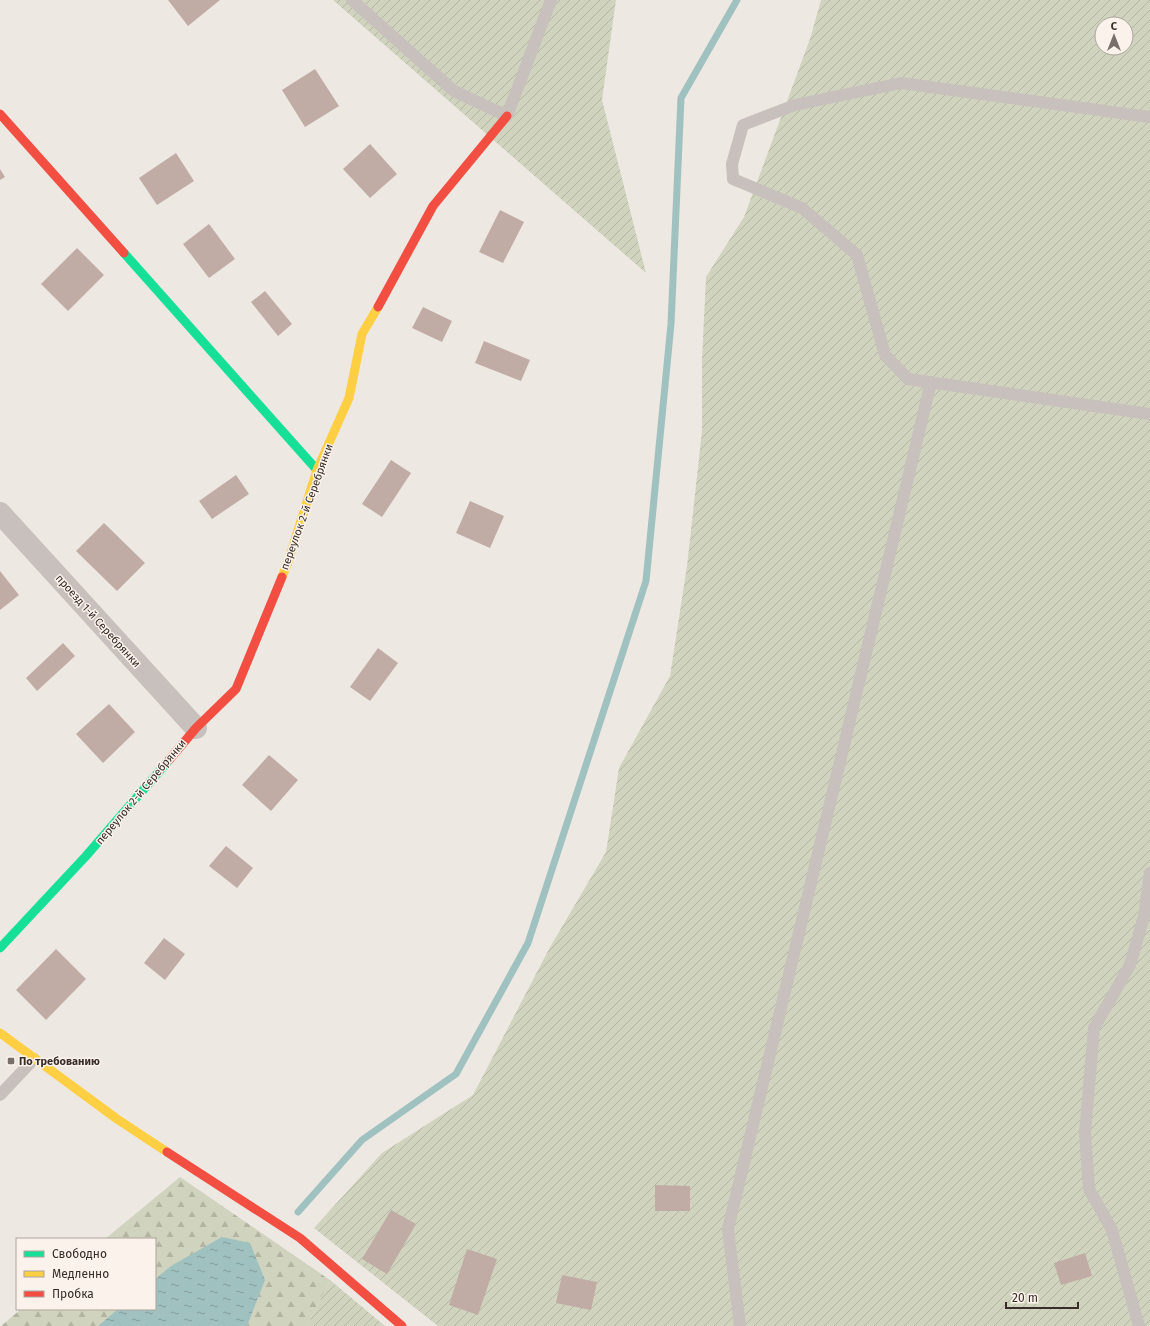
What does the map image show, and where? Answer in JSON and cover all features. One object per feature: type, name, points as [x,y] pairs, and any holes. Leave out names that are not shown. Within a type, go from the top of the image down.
[{"type":"street","points":[[0,114],[317,470]]},
{"type":"street","name":"переулок 2-й Серебрянки","points":[[0,948],[86,856],[196,728],[236,689],[288,562],[317,470],[349,398],[362,334],[405,259],[433,206],[507,116]]},
{"type":"street","name":"проезд 1-й Серебрянки","points":[[0,513],[196,728]]},
{"type":"street","points":[[0,1033],[117,1119],[300,1238],[402,1326]]},
{"type":"lane","points":[[352,0],[454,91],[507,116]]},
{"type":"lane","name":"переулок 2-й Серебрянки","points":[[507,116],[551,0]]},
{"type":"lane","points":[[1150,117],[901,83],[795,105],[743,125],[732,164],[733,179],[802,208],[856,255],[885,355],[908,379],[1150,414]]},
{"type":"lane","points":[[740,1326],[728,1229],[931,382]]},
{"type":"lane","points":[[1139,1326],[1112,1230],[1089,1189],[1085,1133],[1094,1028],[1130,965],[1144,916],[1150,873]]},
{"type":"lane","points":[[0,1095],[34,1059]]},
{"type":"green space","points":[[333,0],[616,0],[602,100],[646,273]]},
{"type":"green space","points":[[821,0],[1150,0],[1150,1326],[438,1326],[314,1228],[382,1153],[473,1095],[549,949],[606,852],[619,768],[670,676],[687,566],[702,431],[702,359],[706,277],[744,217],[810,39]]},
{"type":"green space","points":[[180,1177],[330,1280],[307,1326],[1,1326],[20,1310],[156,1310],[156,1238],[106,1238]]},
{"type":"green space","points":[[330,1280],[385,1326],[307,1326]]},
{"type":"water","points":[[222,1237],[250,1243],[265,1280],[247,1326],[98,1326],[117,1310],[156,1310],[156,1278],[171,1266]]},
{"type":"building","points":[[168,0],[220,0],[188,26]]},
{"type":"building","points":[[315,69],[339,106],[305,127],[282,90]]},
{"type":"building","points":[[370,144],[397,174],[370,198],[343,169]]},
{"type":"building","points":[[176,153],[194,181],[157,205],[139,178]]},
{"type":"building","points":[[0,169],[5,177],[0,180]]},
{"type":"building","points":[[500,210],[524,222],[503,263],[479,252]]},
{"type":"building","points":[[209,224],[235,259],[209,278],[183,244]]},
{"type":"building","points":[[77,248],[104,275],[68,311],[41,284]]},
{"type":"building","points":[[265,291],[292,324],[278,336],[251,302]]},
{"type":"building","points":[[423,307],[452,321],[442,342],[412,328]]},
{"type":"building","points":[[484,341],[530,360],[521,381],[475,363]]},
{"type":"building","points":[[391,460],[411,473],[382,517],[362,504]]},
{"type":"building","points":[[236,475],[249,494],[212,519],[199,501]]},
{"type":"building","points":[[470,501],[504,516],[490,548],[456,533]]},
{"type":"building","points":[[104,523],[145,563],[117,591],[76,551]]},
{"type":"building","points":[[0,571],[19,595],[0,610]]},
{"type":"building","points":[[63,643],[75,656],[37,691],[26,678]]},
{"type":"building","points":[[378,648],[398,663],[370,701],[350,687]]},
{"type":"building","points":[[109,704],[135,732],[103,763],[76,734]]},
{"type":"building","points":[[269,755],[298,780],[271,811],[242,785]]},
{"type":"building","points":[[226,846],[253,868],[237,888],[209,866]]},
{"type":"building","points":[[164,938],[185,954],[165,980],[144,963]]},
{"type":"building","points":[[56,949],[86,979],[46,1020],[16,990]]},
{"type":"building","points":[[655,1185],[690,1186],[690,1211],[655,1211]]},
{"type":"building","points":[[391,1210],[416,1224],[387,1274],[362,1259]]},
{"type":"building","points":[[467,1249],[497,1259],[478,1315],[449,1305]]},
{"type":"building","points":[[1085,1253],[1092,1276],[1061,1285],[1054,1263]]},
{"type":"building","points":[[562,1275],[597,1282],[591,1310],[556,1303]]},
{"type":"waterway","points":[[298,1212],[362,1140],[456,1074],[528,943],[646,581],[671,324],[681,98],[737,0]]},
{"type":"traffic: fast","points":[[124,253],[317,470]]},
{"type":"traffic: fast","points":[[0,948],[86,856],[169,760]]},
{"type":"traffic: slow","points":[[282,577],[317,470],[349,398],[362,334],[378,307]]},
{"type":"traffic: slow","points":[[0,1033],[117,1119],[167,1152]]},
{"type":"traffic: jam","points":[[0,114],[124,253]]},
{"type":"traffic: jam","points":[[378,307],[433,206],[507,116]]},
{"type":"traffic: jam","points":[[169,760],[196,728],[236,689],[282,577]]},
{"type":"traffic: jam","points":[[167,1152],[300,1238],[402,1326]]},
{"type":"place","name":"По требованию","points":[[11,1061]]}]
